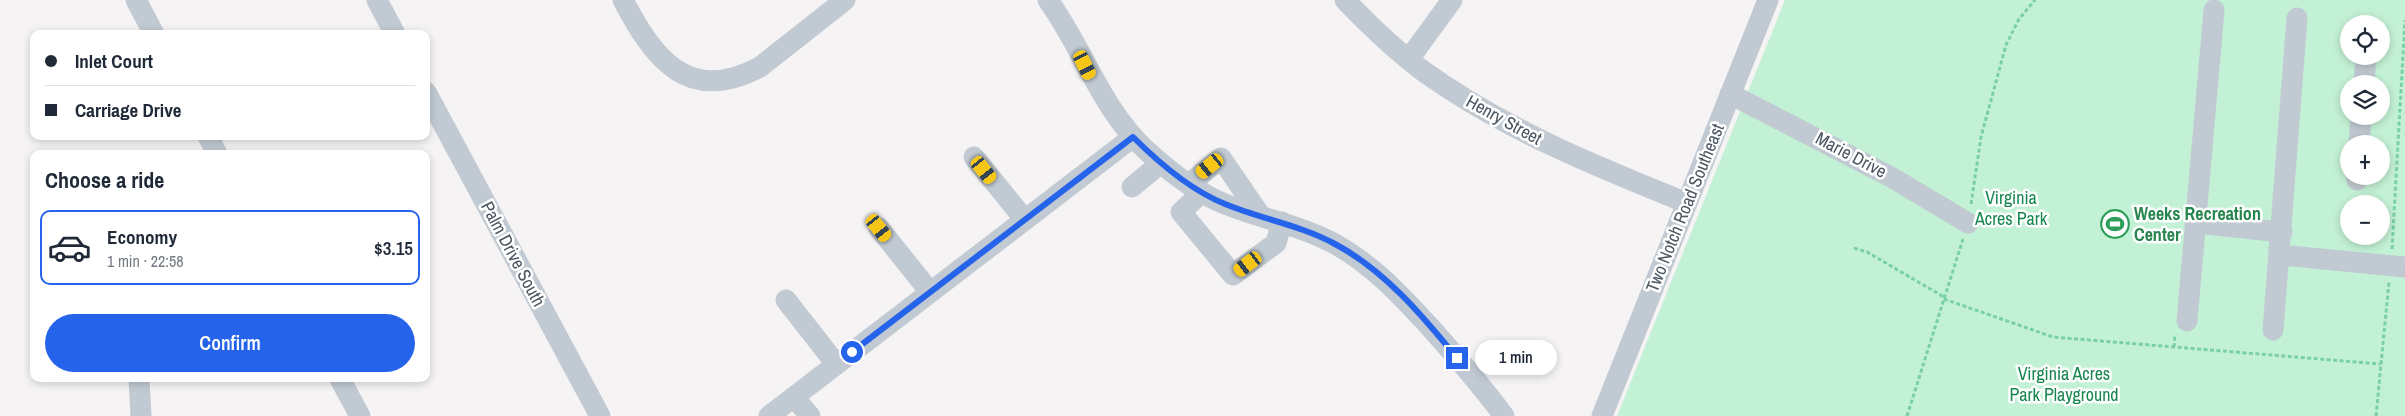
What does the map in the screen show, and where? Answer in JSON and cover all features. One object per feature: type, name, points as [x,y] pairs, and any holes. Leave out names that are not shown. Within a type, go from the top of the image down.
[{"type":"street","points":[[136,0],[152,30]]},
{"type":"street","points":[[377,0],[393,30]]},
{"type":"street","points":[[623,0],[651,48],[670,67],[694,78],[721,80],[746,74],[760,67],[845,0]]},
{"type":"street","points":[[1048,0],[1073,39],[1103,98],[1133,137],[1161,163],[1196,188],[1225,204],[1282,222],[1336,244],[1375,271],[1446,344],[1504,416]]},
{"type":"street","name":"Henry Street","points":[[1345,0],[1409,59],[1467,100],[1511,126],[1588,163],[1687,203]]},
{"type":"street","points":[[1409,59],[1452,0]]},
{"type":"street","name":"Two Notch Road Southeast","points":[[1602,416],[1768,0]]},
{"type":"street","points":[[2187,321],[2214,10]]},
{"type":"street","points":[[2273,330],[2297,18]]},
{"type":"street","name":"Marie Drive","points":[[1730,94],[1891,177],[1968,223]]},
{"type":"street","name":"Palm Drive South","points":[[430,99],[600,416]]},
{"type":"street","points":[[769,416],[1133,137]]},
{"type":"street","points":[[974,157],[1025,220]]},
{"type":"street","points":[[1260,215],[1221,158],[1196,188],[1181,212],[1233,275],[1276,243],[1282,222]]},
{"type":"street","points":[[1132,187],[1161,163]]},
{"type":"street","points":[[2195,223],[2282,232]]},
{"type":"street","points":[[879,228],[930,292]]},
{"type":"street","points":[[2280,255],[2398,267]]},
{"type":"street","points":[[786,300],[836,364]]},
{"type":"street","points":[[139,382],[141,416]]},
{"type":"street","points":[[342,382],[360,416]]},
{"type":"street","points":[[794,396],[810,416]]},
{"type":"path","points":[[2376,416],[2380,364],[2398,267],[2405,20]]},
{"type":"path","points":[[1854,248],[1867,252],[1944,298],[2053,337],[2380,364]]},
{"type":"green space","name":"Virginia Acres Park","points":[[1785,0],[2405,0],[2405,416],[1617,416]]},
{"type":"place","name":"Weeks Recreation Center","points":[[2115,224]]},
{"type":"route","points":[[852,352],[1133,137],[1181,179],[1202,192],[1225,204],[1314,234],[1336,244],[1356,257],[1393,287],[1457,358]]},
{"type":"park label","name":"Virginia Acres Park Playground","points":[[2064,384]]}]
